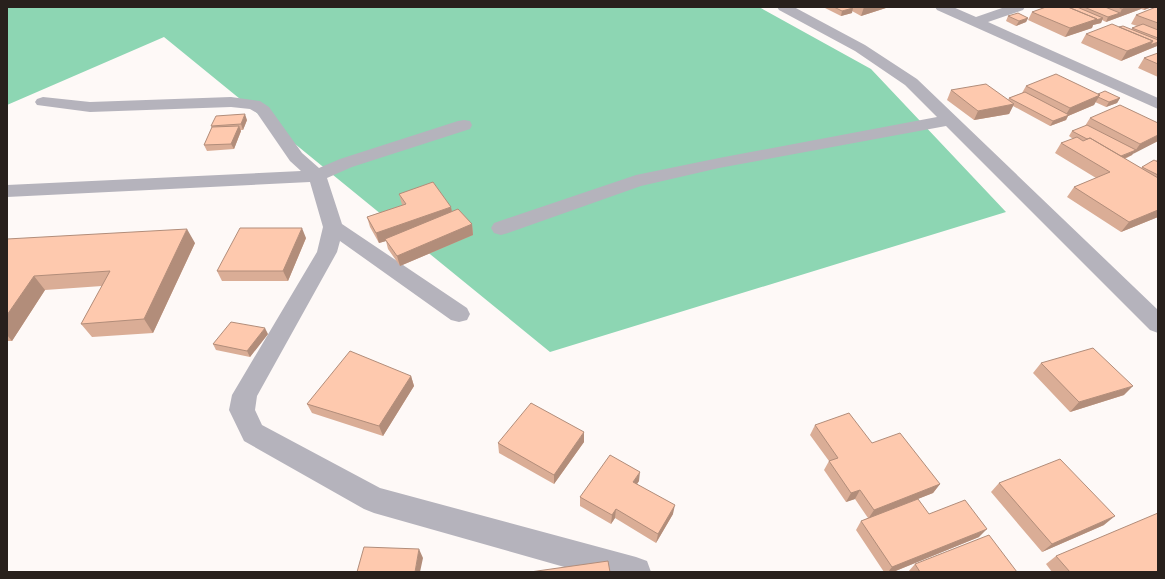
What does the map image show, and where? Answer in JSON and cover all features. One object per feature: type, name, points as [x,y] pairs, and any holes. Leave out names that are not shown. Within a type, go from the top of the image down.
[{"type":"street","points":[[784,7],[860,48],[911,82],[1158,324]]},
{"type":"street","points":[[942,7],[1158,104]]},
{"type":"street","points":[[976,22],[1018,7]]},
{"type":"street","points":[[43,102],[90,107],[231,102],[254,104],[263,110],[296,157],[317,176],[333,227],[327,252],[246,395],[242,410],[253,433],[374,500],[636,572]]},
{"type":"street","points":[[502,228],[636,181],[719,163],[950,120]]},
{"type":"street","points":[[7,191],[317,176],[346,163],[464,125]]},
{"type":"street","points":[[333,227],[459,314]]},
{"type":"green space","points":[[7,7],[759,7],[871,69],[1006,212],[550,352],[164,37],[7,105]]},
{"type":"building","points":[[834,7],[851,7],[853,8],[842,11]]},
{"type":"building","points":[[1046,7],[1068,7],[1097,19],[1070,28],[1032,12]]},
{"type":"building","points":[[1068,7],[1077,7],[1103,18],[1096,20],[1097,19]]},
{"type":"building","points":[[1084,7],[1105,7],[1120,13],[1108,17]]},
{"type":"building","points":[[1158,7],[1158,23],[1136,15]]},
{"type":"building","points":[[1018,13],[1028,18],[1019,21],[1008,16]]},
{"type":"building","points":[[1112,24],[1153,41],[1127,51],[1086,34]]},
{"type":"building","points":[[1143,24],[1158,30],[1158,38],[1132,28]]},
{"type":"building","points":[[1123,26],[1158,40],[1158,42],[1150,45],[1153,41],[1119,27]]},
{"type":"building","points":[[1158,53],[1158,64],[1144,58]]},
{"type":"building","points":[[1056,74],[1100,95],[1070,108],[1026,86]]},
{"type":"building","points":[[986,84],[1014,104],[978,111],[951,90]]},
{"type":"building","points":[[1105,91],[1120,98],[1109,102],[1098,97],[1100,95],[1098,94]]},
{"type":"building","points":[[1025,92],[1069,115],[1053,121],[1009,98]]},
{"type":"building","points":[[1120,105],[1158,123],[1158,135],[1140,144],[1090,118]]},
{"type":"building","points":[[245,114],[241,124],[211,126],[216,116]]},
{"type":"building","points":[[1087,125],[1136,150],[1121,156],[1090,138],[1087,139],[1072,131]]},
{"type":"building","points":[[239,126],[231,144],[204,145],[212,127]]},
{"type":"building","points":[[1077,137],[1083,141],[1090,138],[1158,178],[1158,210],[1129,222],[1074,187],[1110,172],[1061,143]]},
{"type":"building","points":[[1154,160],[1158,162],[1158,175],[1142,167]]},
{"type":"building","points":[[433,182],[451,207],[376,233],[367,217],[406,204],[399,194]]},
{"type":"building","points":[[458,209],[472,224],[397,256],[385,239]]},
{"type":"building","points":[[240,228],[302,228],[283,271],[217,271]]},
{"type":"building","points":[[187,229],[144,319],[81,324],[110,271],[34,276],[7,315],[7,239]]},
{"type":"building","points":[[231,322],[265,328],[247,351],[213,344]]},
{"type":"building","points":[[1093,348],[1133,386],[1079,402],[1041,363]]},
{"type":"building","points":[[350,351],[411,376],[379,426],[307,404]]},
{"type":"building","points":[[531,403],[584,432],[554,475],[498,443]]},
{"type":"building","points":[[849,413],[872,443],[900,433],[940,484],[874,510],[860,490],[851,493],[829,461],[838,458],[815,425]]},
{"type":"building","points":[[610,455],[640,472],[633,482],[675,505],[658,534],[616,509],[612,515],[580,497]]},
{"type":"building","points":[[1060,459],[1115,516],[1052,544],[999,483]]},
{"type":"building","points":[[918,499],[929,514],[965,500],[987,529],[892,567],[861,521]]},
{"type":"building","points":[[1158,513],[1158,572],[1070,572],[1056,556]]},
{"type":"building","points":[[989,535],[1017,572],[920,572],[915,564]]},
{"type":"building","points":[[364,547],[419,549],[415,572],[357,572]]},
{"type":"building","points":[[608,561],[610,572],[530,572]]}]
